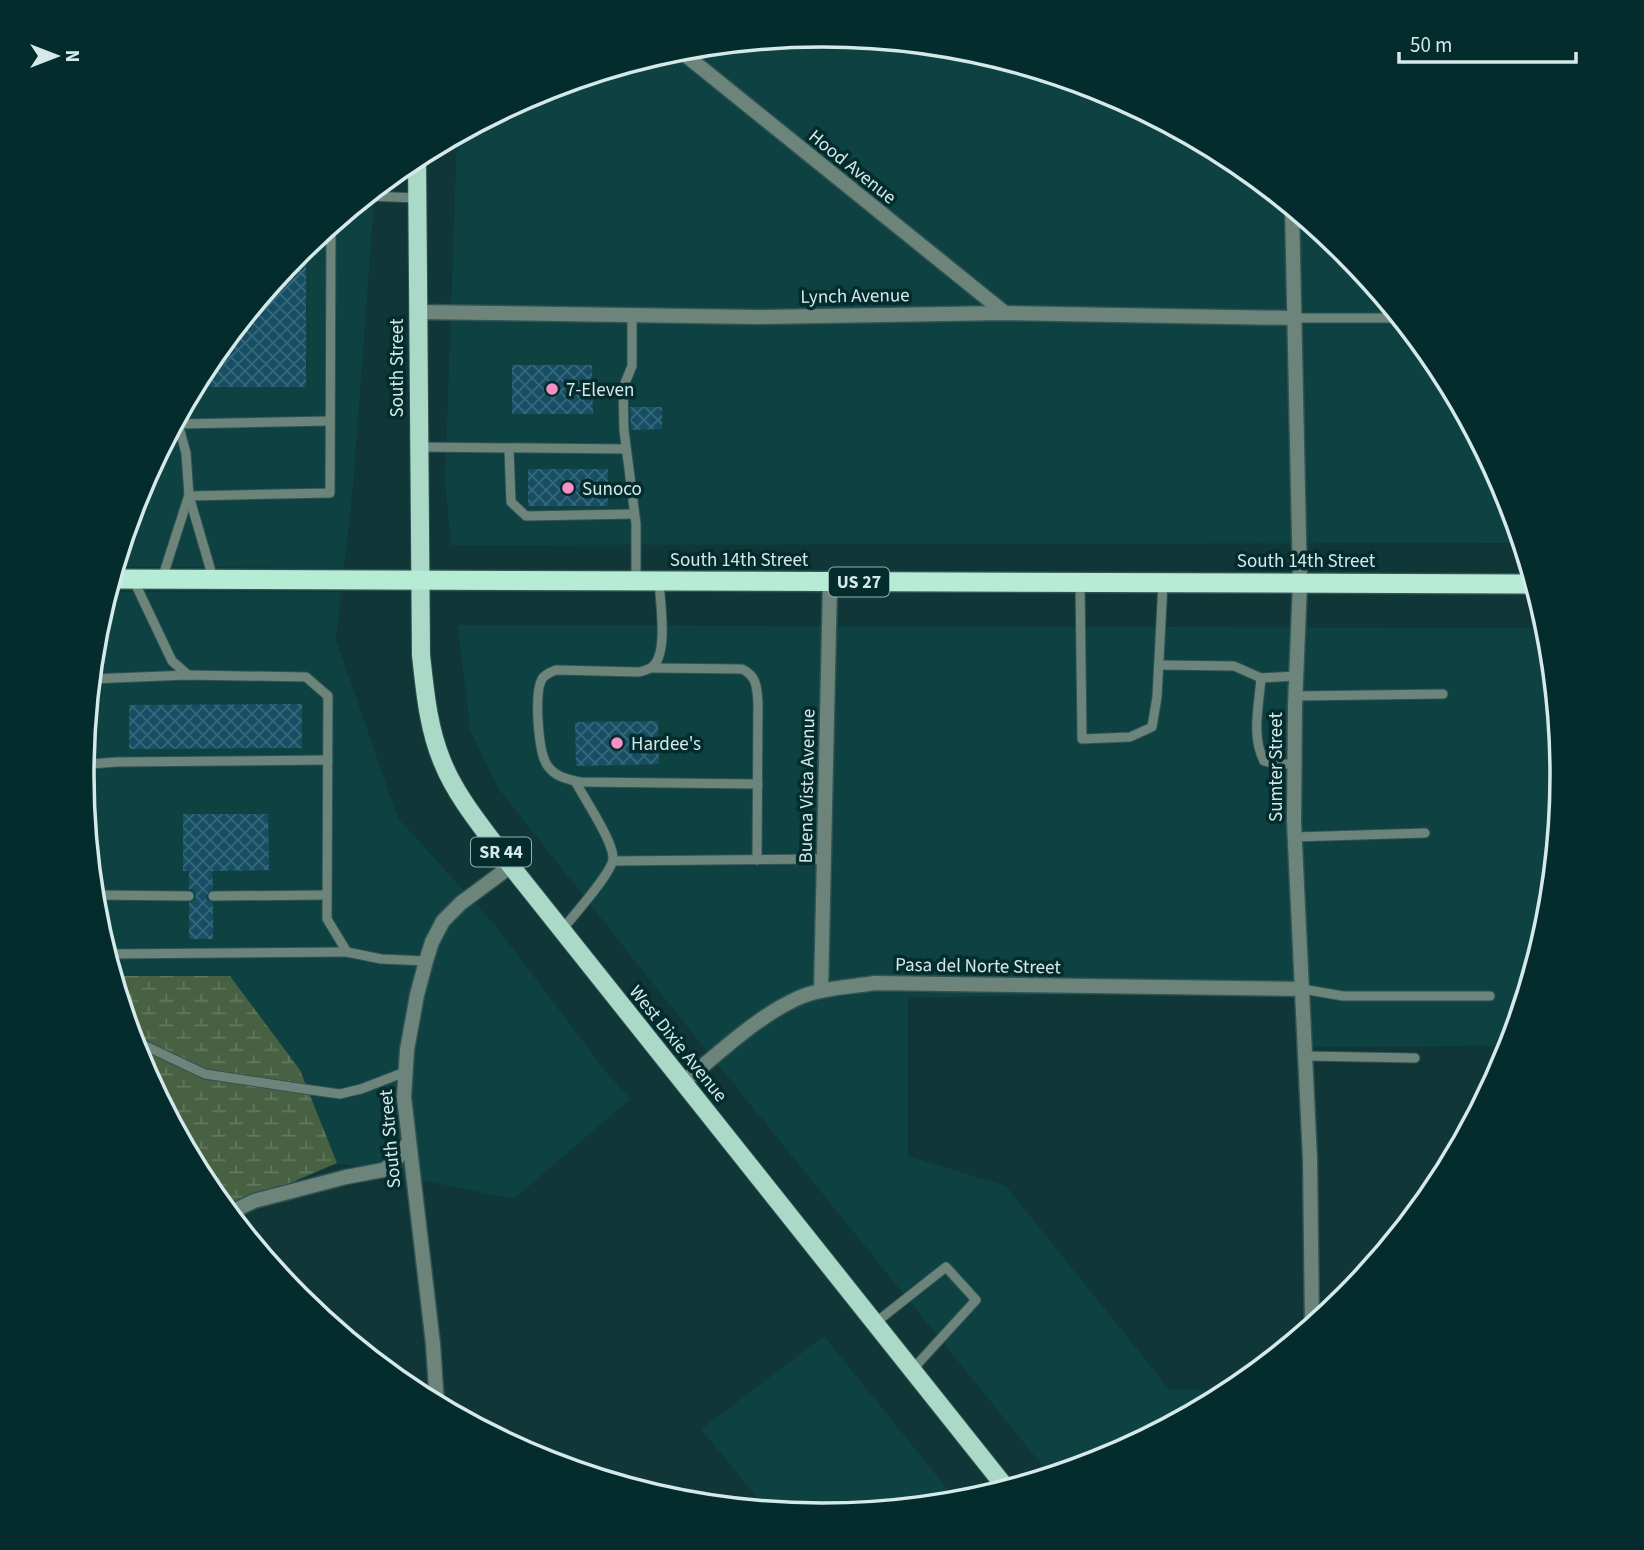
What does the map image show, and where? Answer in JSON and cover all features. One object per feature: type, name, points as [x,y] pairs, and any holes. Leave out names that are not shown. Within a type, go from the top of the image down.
[{"type":"highway","name":"South 14th Street","points":[[121,579],[1524,584]]},
{"type":"main road","name":"South Street","points":[[417,171],[419,579]]},
{"type":"main road","name":"West Dixie Avenue","points":[[419,579],[421,655],[431,727],[442,763],[461,795],[511,866],[1000,1480]]},
{"type":"street","name":"Hood Avenue","points":[[691,59],[1005,313]]},
{"type":"street","name":"Sumter Street","points":[[1292,220],[1300,583],[1295,696],[1295,837],[1310,1159],[1312,1313]]},
{"type":"street","name":"Lynch Avenue","points":[[417,312],[757,317],[1005,313],[1293,318]]},
{"type":"street","name":"Buena Vista Avenue","points":[[821,991],[830,582]]},
{"type":"street","name":"South Street","points":[[436,1391],[433,1344],[408,1143],[405,1072],[417,995],[432,942],[443,920],[461,903],[511,866]]},
{"type":"street","name":"Pasa del Norte Street","points":[[683,1082],[763,1019],[797,998],[821,991],[875,983],[1302,989]]},
{"type":"street","points":[[238,1209],[254,1201],[383,1170],[393,1164],[408,1143]]},
{"type":"lane","points":[[381,197],[417,198]]},
{"type":"lane","points":[[189,496],[330,493],[331,238]]},
{"type":"lane","points":[[632,314],[632,366],[623,388],[626,449],[634,514],[636,581]]},
{"type":"lane","points":[[1293,318],[1388,318]]},
{"type":"lane","points":[[186,422],[329,421]]},
{"type":"lane","points":[[181,432],[186,453],[189,496],[213,580]]},
{"type":"lane","points":[[418,447],[626,449]]},
{"type":"lane","points":[[509,449],[511,502],[526,516],[634,514]]},
{"type":"lane","points":[[162,579],[189,496]]},
{"type":"lane","points":[[133,579],[172,661],[188,675]]},
{"type":"lane","points":[[652,668],[659,659],[662,644],[659,581]]},
{"type":"lane","points":[[1080,583],[1082,739],[1130,737],[1152,727],[1159,665],[1163,583]]},
{"type":"lane","points":[[1159,665],[1234,666],[1261,678],[1296,676]]},
{"type":"lane","points":[[757,860],[758,784],[758,703],[757,686],[751,673],[741,669],[652,668],[639,672],[556,670],[541,680],[537,697],[541,744],[546,765],[559,777],[575,781],[758,784]]},
{"type":"lane","points":[[100,679],[188,675],[306,677],[328,696],[327,919],[347,952]]},
{"type":"lane","points":[[1261,678],[1258,750],[1264,761],[1294,765]]},
{"type":"lane","points":[[1295,696],[1443,694]]},
{"type":"lane","points":[[94,765],[328,760]]},
{"type":"lane","points":[[562,930],[613,861],[611,847],[575,781]]},
{"type":"lane","points":[[1295,837],[1424,833]]},
{"type":"lane","points":[[613,861],[824,859]]},
{"type":"lane","points":[[104,895],[189,896]]},
{"type":"lane","points":[[213,896],[327,895]]},
{"type":"lane","points":[[117,954],[347,952],[381,959],[426,961]]},
{"type":"lane","points":[[1302,989],[1343,996],[1490,996]]},
{"type":"lane","points":[[148,1047],[205,1074],[340,1094],[405,1072]]},
{"type":"lane","points":[[1305,1056],[1415,1058]]},
{"type":"lane","points":[[875,1323],[946,1267],[976,1300],[912,1370]]},
{"type":"shaded area","points":[[774,49],[870,49],[964,61],[1056,86],[1144,122],[1226,170],[1265,198],[1337,260],[1399,332],[1427,371],[1475,453],[1512,543],[451,545],[445,480],[457,146],[500,122],[588,86],[680,61]]},
{"type":"shaded area","points":[[374,202],[353,487],[344,568],[125,567],[169,453],[217,371],[275,295],[307,260]]},
{"type":"shaded area","points":[[118,592],[341,592],[336,640],[398,818],[495,925],[603,1068],[630,1099],[514,1199],[337,1163],[300,1070],[140,977],[123,976],[119,963],[100,870],[96,823],[94,775],[100,680]]},
{"type":"shaded area","points":[[458,625],[1535,628],[1544,680],[1550,775],[1544,870],[1525,963],[1497,1046],[1309,1047],[1309,990],[908,998],[908,1156],[1006,1186],[1170,1390],[1210,1390],[1144,1428],[1044,1468],[498,788],[470,730]]},
{"type":"shaded area","points":[[824,1336],[949,1491],[870,1501],[822,1503],[759,1500],[701,1429]]},
{"type":"green space","points":[[123,976],[230,976],[300,1070],[337,1163],[251,1200],[238,1209],[192,1139],[169,1097],[150,1053]]},
{"type":"building","points":[[306,261],[306,387],[207,387],[245,332]]},
{"type":"building","name":"7-Eleven","points":[[512,365],[592,365],[593,414],[512,414]]},
{"type":"building","name":"Sunoco","points":[[630,407],[662,407],[662,429],[631,430]]},
{"type":"building","name":"Sunoco","points":[[528,469],[608,469],[608,506],[528,506]]},
{"type":"building","points":[[302,704],[302,748],[129,749],[129,705]]},
{"type":"building","name":"Hardee's","points":[[658,721],[659,764],[576,766],[575,722]]},
{"type":"building","points":[[183,814],[268,814],[269,870],[212,871],[213,889],[206,895],[207,900],[213,903],[213,939],[189,939],[189,903],[195,900],[196,895],[189,889],[189,871],[183,871]]},
{"type":"place","name":"7-Eleven","points":[[552,389]]},
{"type":"place","name":"Sunoco","points":[[568,488]]},
{"type":"place","name":"Hardee's","points":[[617,743]]}]
